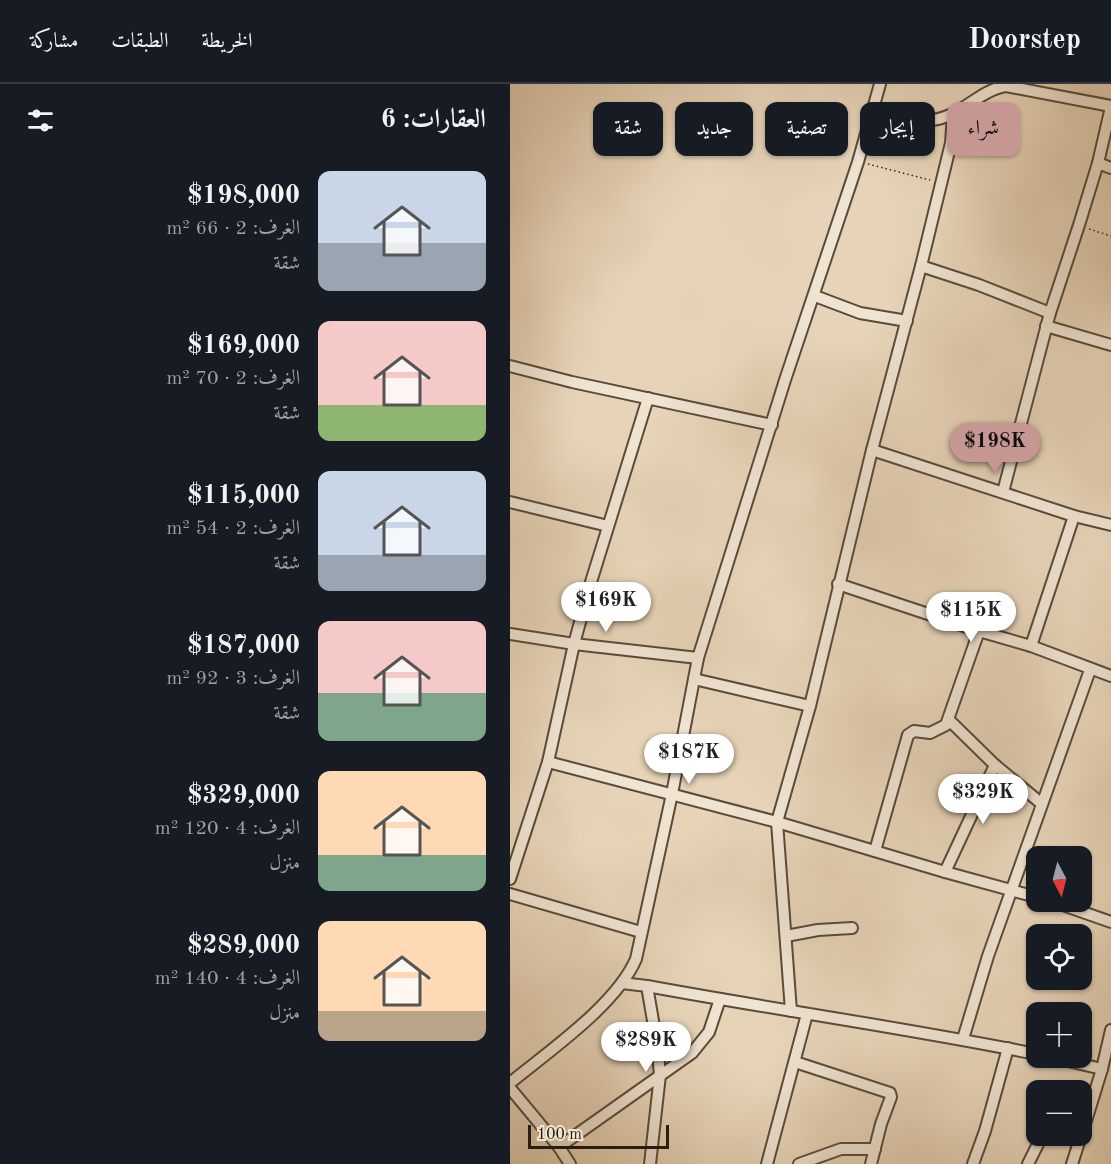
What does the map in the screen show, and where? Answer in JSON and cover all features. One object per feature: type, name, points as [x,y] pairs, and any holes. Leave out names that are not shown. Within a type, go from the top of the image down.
[{"type":"street","points":[[875,102],[880,84]]},
{"type":"street","points":[[974,102],[995,89],[1006,86],[1111,106],[1098,163],[1046,326],[1003,492]]},
{"type":"street","points":[[510,1083],[580,1024],[622,983],[636,959],[672,794],[698,658],[860,155]]},
{"type":"street","points":[[791,1011],[777,822],[810,706],[838,584],[948,156]]},
{"type":"street","points":[[1098,163],[1111,168]]},
{"type":"street","points":[[921,266],[979,285],[1050,313]]},
{"type":"street","points":[[815,296],[860,313],[907,321]]},
{"type":"street","points":[[1046,326],[1111,345]]},
{"type":"street","points":[[510,366],[772,425]]},
{"type":"street","points":[[510,879],[548,762],[574,644],[648,398]]},
{"type":"street","points":[[872,450],[1074,516],[1111,525]]},
{"type":"street","points":[[510,502],[608,526]]},
{"type":"street","points":[[1030,646],[1074,516]]},
{"type":"street","points":[[838,584],[1030,646],[1111,676]]},
{"type":"street","points":[[875,851],[908,735],[914,731],[930,733],[943,728],[949,720],[979,631]]},
{"type":"street","points":[[510,634],[574,644],[698,658]]},
{"type":"street","points":[[963,1039],[1011,891],[1090,670]]},
{"type":"street","points":[[694,679],[810,706]]},
{"type":"street","points":[[949,720],[995,765],[1042,804]]},
{"type":"street","points":[[548,762],[777,822],[1026,895]]},
{"type":"street","points":[[945,872],[995,765]]},
{"type":"street","points":[[510,894],[641,932]]},
{"type":"street","points":[[1082,912],[1111,922]]},
{"type":"street","points":[[786,936],[818,930],[852,928]]},
{"type":"street","points":[[622,983],[963,1039],[1026,1052]]},
{"type":"street","points":[[647,986],[660,1075],[650,1164]]},
{"type":"street","points":[[559,1148],[699,1046],[713,1023],[720,999]]},
{"type":"street","points":[[767,1164],[807,1014]]},
{"type":"street","points":[[1092,1101],[1111,1030]]},
{"type":"street","points":[[973,1164],[1008,1048]]},
{"type":"street","points":[[795,1062],[890,1093],[891,1097],[871,1164]]},
{"type":"street","points":[[1092,1067],[1102,1069]]},
{"type":"street","points":[[510,1088],[570,1164]]},
{"type":"street","points":[[1028,1164],[1037,1146]]},
{"type":"street","points":[[1072,1164],[1078,1146]]},
{"type":"street","points":[[799,1164],[840,1149],[874,1149]]},
{"type":"path","points":[[858,162],[941,183]]},
{"type":"path","points":[[1079,225],[1111,236]]}]
